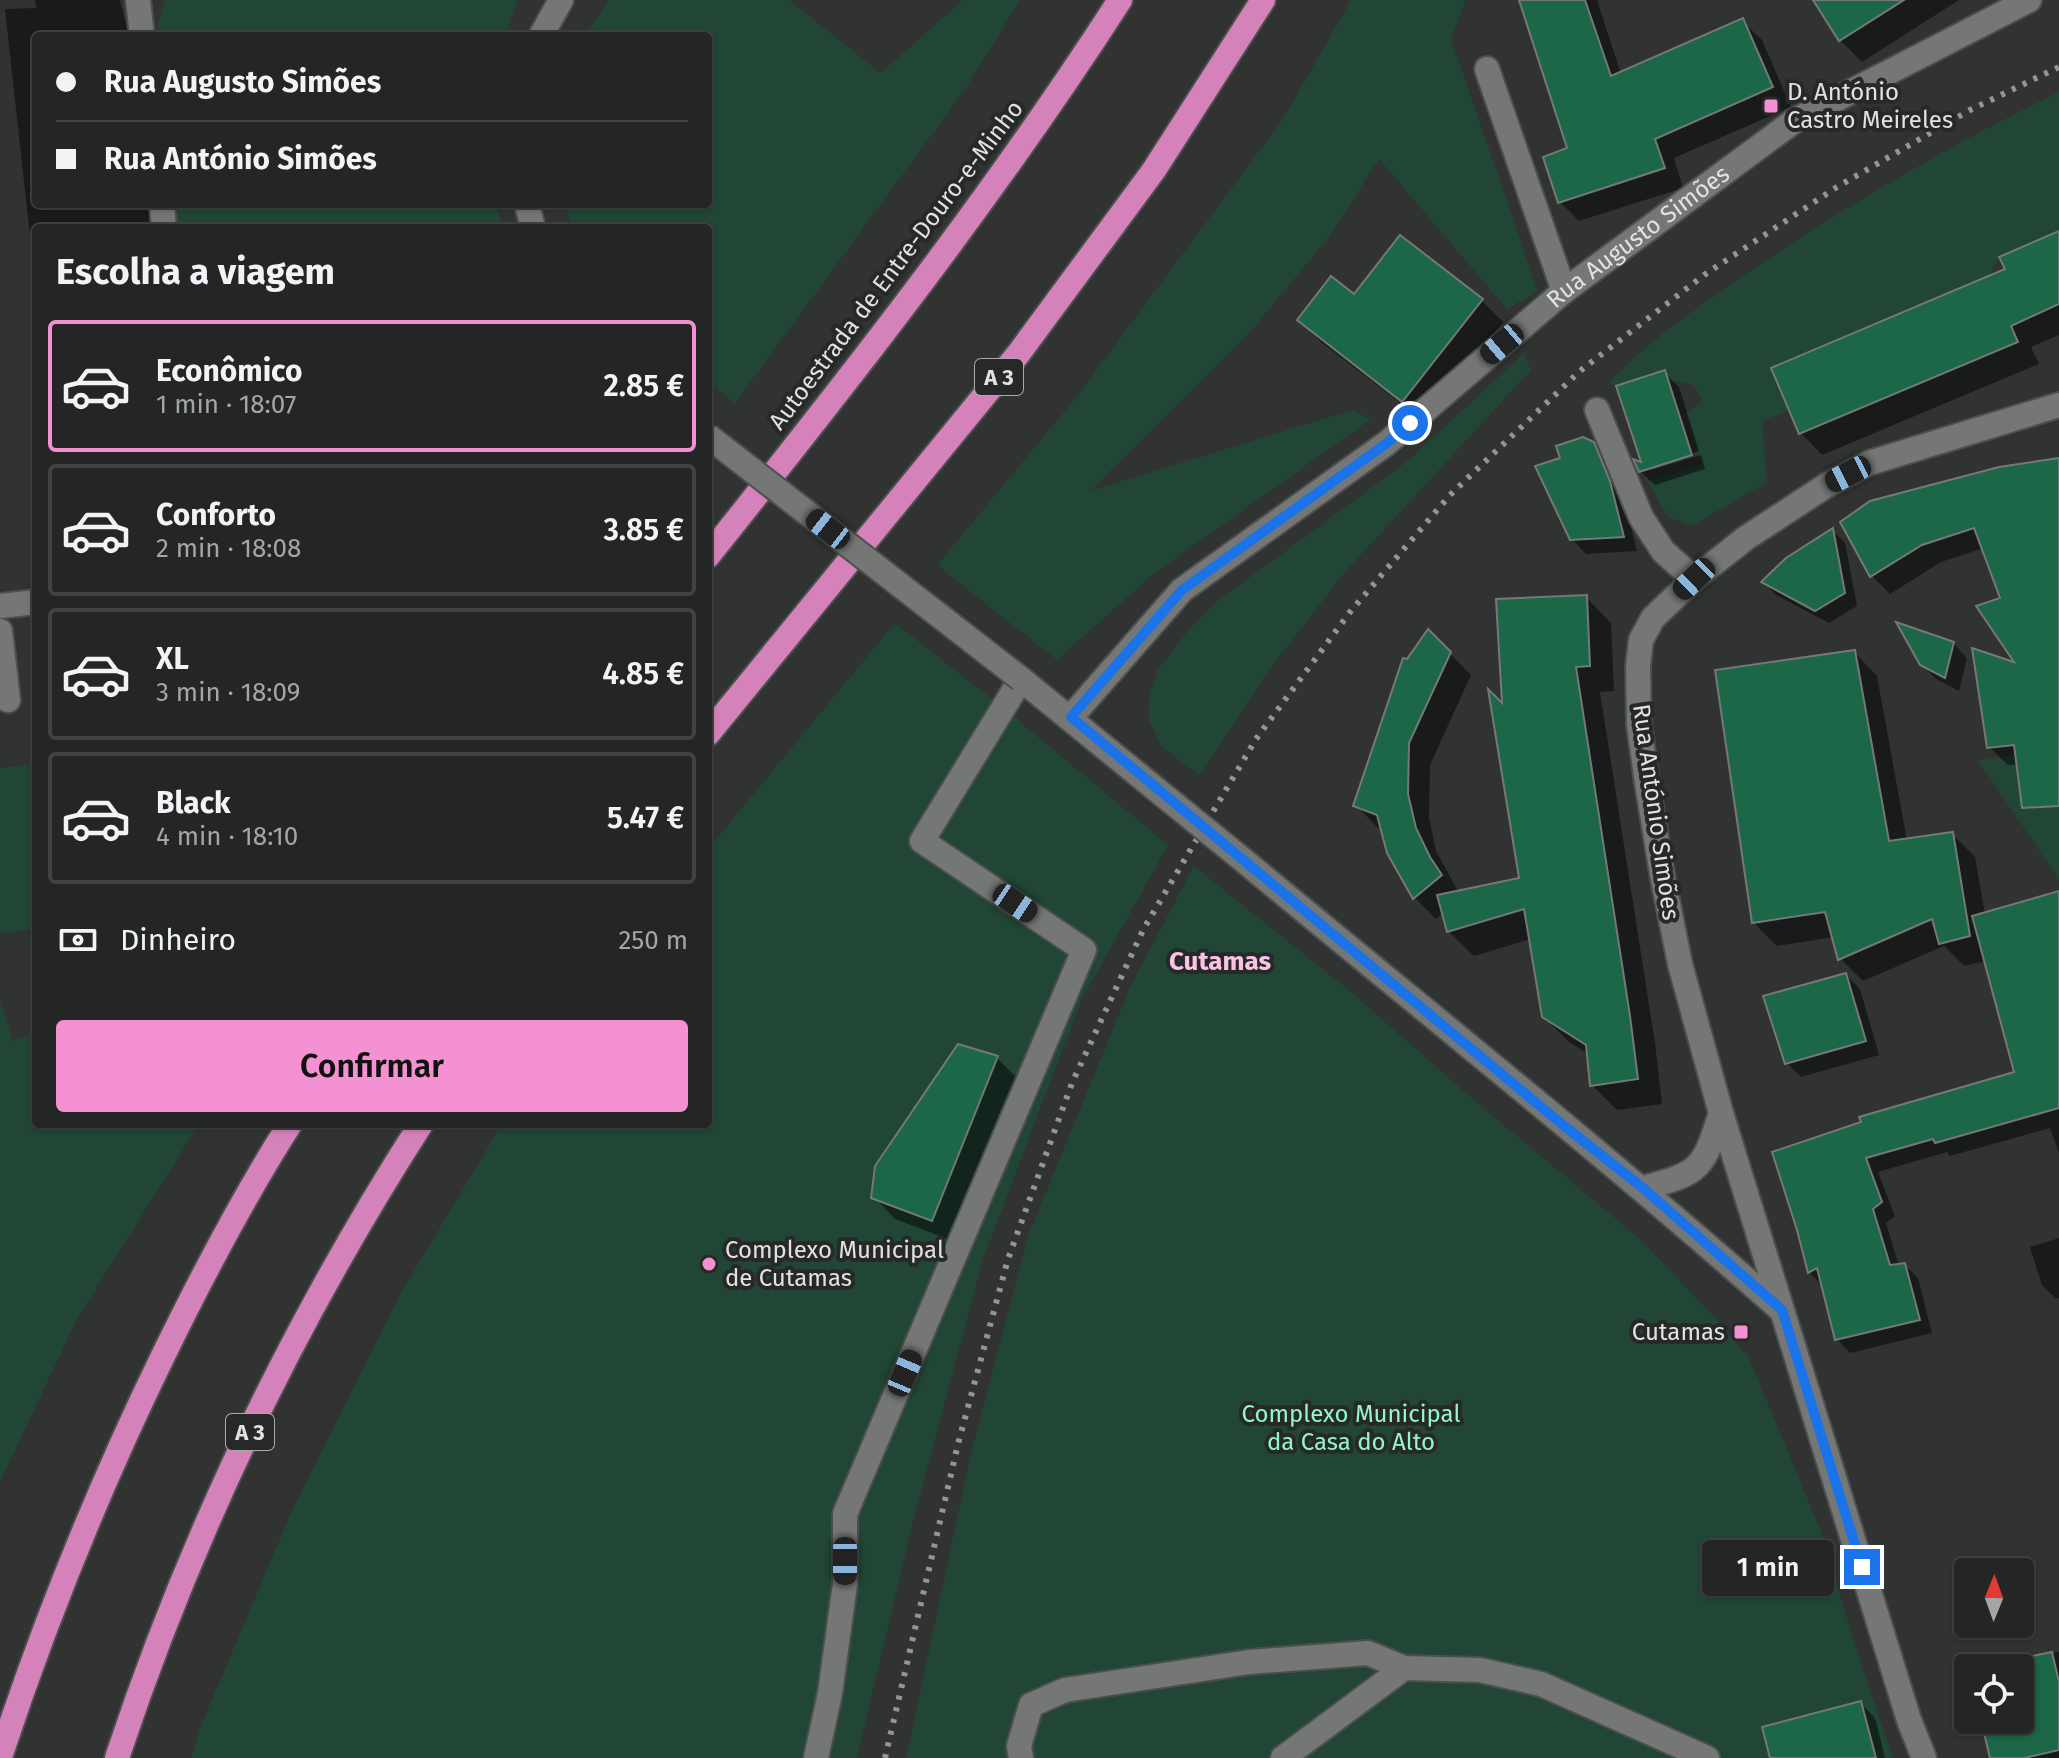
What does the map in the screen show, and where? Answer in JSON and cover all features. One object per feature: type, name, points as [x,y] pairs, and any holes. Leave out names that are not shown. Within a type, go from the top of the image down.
[{"type":"highway","name":"Autoestrada de Entre-Douro-e-Minho","points":[[712,551],[958,234],[1029,137],[1120,0]]},
{"type":"highway","name":"A 3","points":[[712,729],[1019,353],[1154,170],[1263,0]]},
{"type":"highway","points":[[0,1757],[61,1587],[142,1400],[231,1223],[288,1128]]},
{"type":"highway","name":"A 3","points":[[117,1758],[178,1592],[222,1490],[325,1283],[419,1128]]},
{"type":"street","points":[[138,0],[142,32]]},
{"type":"street","points":[[543,32],[561,0]]},
{"type":"street","name":"Rua Augusto Simões","points":[[1071,717],[1182,590],[1387,443],[1564,291],[1794,121],[2029,0]]},
{"type":"street","points":[[1487,69],[1564,291]]},
{"type":"street","name":"Rua António Simões","points":[[1924,1758],[1909,1720],[1721,1113],[1677,949],[1639,725],[1638,666],[1641,640],[1653,618],[1694,579],[1746,538],[1804,500],[1869,463],[2059,405]]},
{"type":"street","points":[[1597,410],[1641,517],[1663,551],[1694,579]]},
{"type":"street","points":[[712,439],[1071,717],[1549,1114],[1643,1188],[1782,1310]]},
{"type":"street","points":[[0,606],[32,602]]},
{"type":"street","points":[[0,631],[8,700]]},
{"type":"street","points":[[816,1758],[830,1693],[845,1584],[845,1514],[1084,950],[922,841],[1021,679]]},
{"type":"street","points":[[1643,1188],[1672,1181],[1693,1171],[1709,1150],[1721,1113]]},
{"type":"street","points":[[1021,1758],[1019,1746],[1031,1705],[1065,1690],[1249,1662],[1368,1653],[1404,1668],[1480,1670],[1541,1684],[1707,1758]]},
{"type":"street","points":[[1283,1758],[1404,1668]]},
{"type":"green space","points":[[165,0],[517,0],[506,32],[156,32]]},
{"type":"green space","points":[[609,0],[789,0],[881,73],[963,0],[1020,0],[966,88],[735,403],[712,386],[712,224],[572,224],[566,208],[712,208],[712,32],[588,32]]},
{"type":"green space","points":[[1351,0],[1466,0],[1451,39],[1538,291],[1507,309],[1379,159],[1329,237],[1251,331],[1090,491],[1352,410],[1371,419],[1152,575],[1057,660],[937,565],[1074,400],[1283,119]]},
{"type":"green space","points":[[2059,92],[2059,231],[1999,257],[1990,275],[1771,368],[1789,410],[1762,421],[1767,482],[1692,526],[1668,517],[1648,482],[1702,464],[1686,414],[1703,400],[1693,385],[1676,381],[1616,386],[1609,383],[1636,356],[1681,320],[1807,234],[1931,159]]},
{"type":"green space","points":[[176,208],[497,208],[502,224],[178,224]]},
{"type":"green space","points":[[1524,353],[1531,370],[1344,573],[1266,674],[1200,776],[1161,746],[1149,720],[1149,698],[1157,671],[1186,633],[1219,600],[1409,460]]},
{"type":"green space","name":"Complexo Municipal de Cutamas","points":[[895,623],[996,702],[1168,845],[1081,1001],[983,1259],[912,1526],[857,1758],[191,1758],[202,1723],[291,1513],[399,1296],[500,1128],[712,1128],[712,844]]},
{"type":"green space","points":[[2059,751],[2059,880],[1978,760]]},
{"type":"green space","points":[[32,764],[32,929],[0,933],[0,768]]},
{"type":"green space","name":"Complexo Municipal da Casa do Alto","points":[[1194,866],[1351,992],[1639,1238],[1725,1328],[1749,1358],[1820,1529],[1893,1758],[906,1758],[971,1453],[1028,1236],[1131,985]]},
{"type":"green space","points":[[0,1000],[13,1041],[32,1035],[32,1128],[196,1128],[78,1317],[0,1482]]},
{"type":"building","points":[[1519,0],[1585,0],[1611,76],[1743,18],[1773,87],[1655,139],[1665,168],[1558,203],[1543,157],[1567,148]]},
{"type":"building","points":[[1813,0],[1904,0],[1839,41]]},
{"type":"building","points":[[2059,231],[2059,304],[2011,326],[2018,342],[1799,434],[1771,368],[2005,269],[1999,257]]},
{"type":"building","points":[[1400,235],[1483,299],[1402,402],[1297,320],[1331,276],[1354,294]]},
{"type":"building","points":[[1665,370],[1692,455],[1639,472],[1633,459],[1641,462],[1616,386]]},
{"type":"building","points":[[1583,437],[1594,442],[1610,481],[1624,537],[1570,540],[1535,466],[1560,458],[1556,446]]},
{"type":"building","points":[[2059,458],[2059,806],[2022,808],[2014,745],[1987,748],[1972,648],[2014,662],[1976,606],[2000,598],[1974,528],[1922,545],[1870,577],[1840,522],[1870,501],[1999,467]]},
{"type":"building","points":[[1833,528],[1845,593],[1815,611],[1761,582],[1786,558]]},
{"type":"building","points":[[1587,595],[1590,666],[1576,667],[1638,1079],[1590,1086],[1586,1045],[1542,1017],[1524,909],[1447,932],[1437,895],[1519,878],[1488,689],[1502,703],[1496,599]]},
{"type":"building","points":[[1896,622],[1954,642],[1945,678],[1920,665]]},
{"type":"building","points":[[1428,629],[1451,652],[1409,743],[1408,794],[1416,828],[1442,875],[1413,899],[1387,853],[1377,815],[1353,806],[1403,658],[1407,659]]},
{"type":"building","points":[[1855,650],[1889,841],[1953,832],[1970,936],[1939,944],[1932,919],[1838,960],[1825,912],[1752,923],[1715,670]]},
{"type":"building","points":[[2059,891],[2059,1108],[1935,1143],[1933,1139],[1866,1158],[1882,1202],[1873,1209],[1890,1265],[1905,1263],[1920,1320],[1835,1340],[1817,1268],[1808,1273],[1772,1152],[1861,1122],[1859,1117],[2014,1072],[1972,916]]},
{"type":"building","points":[[1846,973],[1866,1041],[1785,1064],[1763,996]]},
{"type":"building","points":[[958,1044],[998,1056],[932,1221],[871,1198],[875,1166]]},
{"type":"building","points":[[2052,1652],[2059,1682],[2059,1750],[2024,1758],[1990,1758],[1984,1734],[2034,1734],[2034,1656]]},
{"type":"building","points":[[1861,1701],[1876,1758],[1770,1758],[1762,1727]]},
{"type":"railway","points":[[885,1758],[958,1444],[1008,1259],[1072,1083],[1143,930],[1256,739],[1350,612],[1450,495],[1580,371],[1704,275],[1837,187],[1970,110],[2059,67]]},
{"type":"place","name":"D. António Castro Meireles","points":[[1771,106]]},
{"type":"place","name":"Complexo Municipal de Cutamas","points":[[709,1264]]},
{"type":"place","name":"Cutamas","points":[[1741,1332]]},
{"type":"district","name":"Cutamas","points":[[1220,961]]},
{"type":"route","points":[[1410,423],[1387,443],[1182,590],[1071,717],[1643,1188],[1782,1310],[1862,1567]]}]
